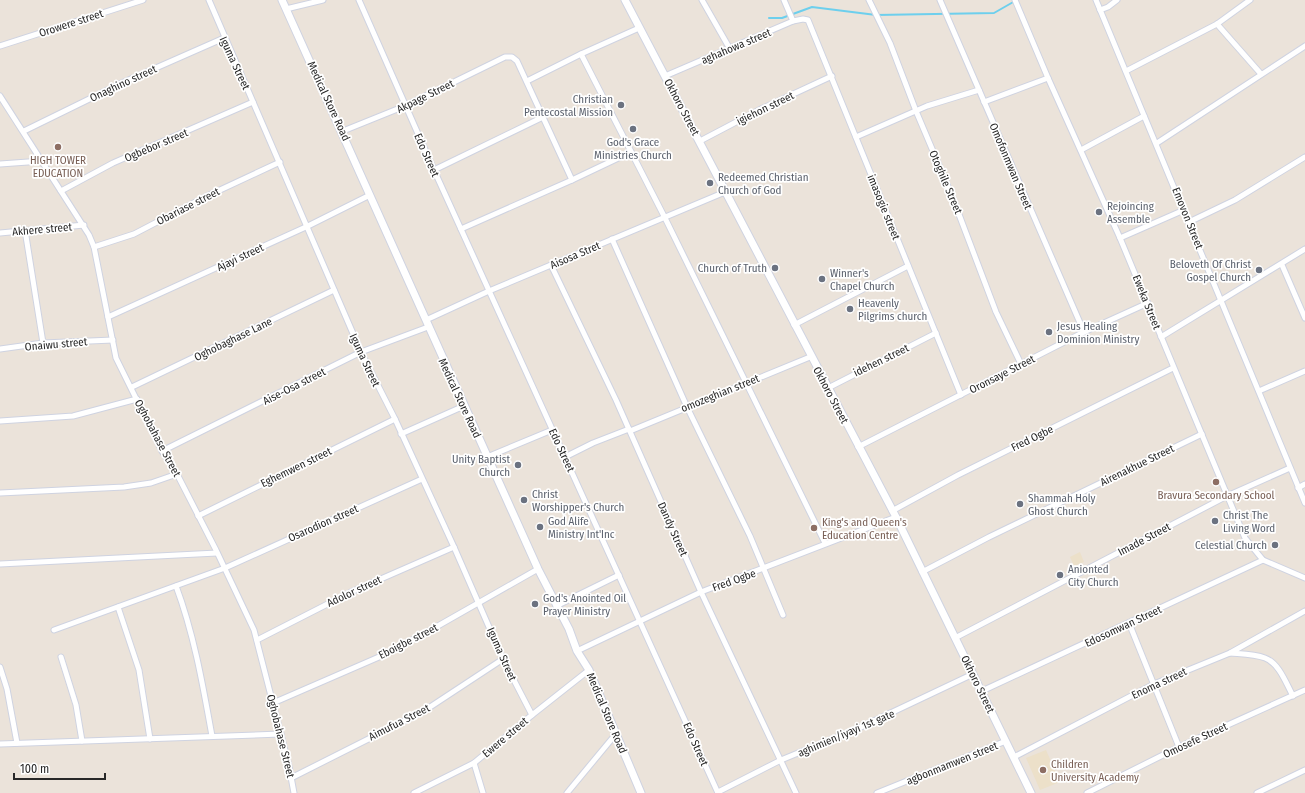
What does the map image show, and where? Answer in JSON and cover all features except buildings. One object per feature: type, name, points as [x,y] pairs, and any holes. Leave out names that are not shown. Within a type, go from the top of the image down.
[{"type":"street","name":"Orowere street","points":[[0,46],[142,0]]},
{"type":"street","name":"Iguma Street","points":[[208,0],[308,226],[361,352],[395,419],[454,547],[503,660],[532,715]]},
{"type":"street","name":"Medical Store Road","points":[[282,0],[343,131],[370,195],[538,569],[569,629],[577,651],[589,670],[641,793]]},
{"type":"street","points":[[286,9],[323,0]]},
{"type":"street","name":"Edo Street","points":[[359,0],[434,170],[718,792]]},
{"type":"street","name":"Okhoro Street","points":[[625,0],[894,514],[1031,793]]},
{"type":"street","points":[[702,0],[730,49]]},
{"type":"street","points":[[784,0],[793,22]]},
{"type":"street","name":"Otoghile Street","points":[[869,0],[890,43],[916,111],[952,196],[996,312],[1021,364]]},
{"type":"street","name":"Omofonmwan Street","points":[[940,0],[1084,332]]},
{"type":"street","name":"Eweka Street","points":[[1015,0],[1148,303],[1173,368],[1245,538],[1263,560],[1305,578]]},
{"type":"street","name":"Emovon Street","points":[[1096,0],[1144,116],[1157,143],[1305,503]]},
{"type":"street","points":[[1100,10],[1108,7],[1117,0]]},
{"type":"street","points":[[1126,71],[1217,24],[1250,0]]},
{"type":"street","name":"aghahowa street","points":[[665,76],[793,22],[803,19],[808,20]]},
{"type":"street","name":"imasogie street","points":[[808,20],[961,395]]},
{"type":"street","points":[[1217,24],[1262,74]]},
{"type":"street","points":[[572,180],[527,81],[581,54],[639,28]]},
{"type":"street","name":"Onaghino street","points":[[24,131],[124,82],[224,38]]},
{"type":"street","points":[[1157,143],[1305,46]]},
{"type":"street","points":[[581,54],[665,218],[825,543]]},
{"type":"street","name":"Akpage Street","points":[[343,131],[405,106],[505,57],[512,57],[517,61],[527,81]]},
{"type":"street","name":"igiehon street","points":[[700,141],[759,110],[832,76]]},
{"type":"street","points":[[984,102],[1048,78]]},
{"type":"street","points":[[856,137],[916,111],[979,90]]},
{"type":"street","name":"Oghobahase Street","points":[[0,96],[84,225],[94,247],[116,358],[132,387],[162,451],[177,474],[218,553],[257,640],[281,734],[294,793]]},
{"type":"street","name":"Ogbebor street","points":[[62,191],[113,164],[253,102]]},
{"type":"street","points":[[1081,150],[1144,116]]},
{"type":"street","points":[[434,170],[543,117]]},
{"type":"street","points":[[461,229],[631,152]]},
{"type":"street","points":[[1189,222],[1235,200],[1305,156]]},
{"type":"street","points":[[0,164],[42,161]]},
{"type":"street","name":"Obariase street","points":[[94,247],[134,234],[205,197],[280,162]]},
{"type":"street","name":"Aisosa Stret","points":[[427,323],[489,291],[725,192]]},
{"type":"street","name":"Ajayi street","points":[[108,317],[308,226],[370,195]]},
{"type":"street","points":[[1120,238],[1184,210]]},
{"type":"street","name":"Akhere street","points":[[0,233],[84,225]]},
{"type":"street","points":[[25,230],[43,343]]},
{"type":"street","points":[[612,239],[687,406],[750,536],[762,569],[783,616]]},
{"type":"street","points":[[1161,337],[1282,265],[1305,249]]},
{"type":"street","name":"Dandy Street","points":[[551,265],[630,430],[701,592],[796,793]]},
{"type":"street","points":[[1282,265],[1305,318]]},
{"type":"street","points":[[794,325],[908,266]]},
{"type":"street","name":"Oghobaghase Lane","points":[[132,387],[334,290]]},
{"type":"street","name":"Oronsaye Street","points":[[858,447],[1084,332],[1148,303]]},
{"type":"street","name":"Aise-Osa street","points":[[162,451],[361,352],[427,323]]},
{"type":"street","name":"idehen street","points":[[828,388],[936,333]]},
{"type":"street","name":"Onaiwu street","points":[[0,349],[43,343],[112,340]]},
{"type":"street","name":"omozeghian street","points":[[565,457],[593,443],[630,430],[810,356]]},
{"type":"street","name":"Fred Ogbe","points":[[577,651],[701,592],[762,569],[894,514],[958,475],[1173,368]]},
{"type":"street","points":[[1258,391],[1305,371]]},
{"type":"street","points":[[0,421],[73,416],[137,399]]},
{"type":"street","points":[[401,434],[464,406]]},
{"type":"street","name":"Eghemwen street","points":[[198,516],[395,419]]},
{"type":"street","points":[[487,457],[552,430]]},
{"type":"street","name":"Airenakhue Street","points":[[922,572],[989,537],[1202,434]]},
{"type":"street","name":"Imade Street","points":[[956,638],[1227,496],[1290,468]]},
{"type":"street","points":[[0,493],[124,487],[151,483],[177,474]]},
{"type":"street","name":"Osarodion street","points":[[54,630],[225,568],[422,479]]},
{"type":"street","points":[[1298,488],[1305,484]]},
{"type":"street","name":"Adolor street","points":[[257,640],[351,592],[454,547]]},
{"type":"street","points":[[0,564],[218,553]]},
{"type":"street","name":"Edosomwan Street","points":[[982,691],[1263,560]]},
{"type":"street","name":"Eboigbe street","points":[[273,703],[379,657],[538,569]]},
{"type":"street","points":[[556,606],[619,575]]},
{"type":"street","points":[[176,586],[183,605],[203,684],[212,736]]},
{"type":"street","points":[[118,607],[139,670],[150,739]]},
{"type":"street","name":"Enoma street","points":[[1014,757],[1154,684],[1230,652],[1305,611]]},
{"type":"street","points":[[1128,624],[1154,684],[1178,747]]},
{"type":"street","points":[[1230,652],[1269,660],[1281,673],[1293,696]]},
{"type":"street","points":[[61,657],[76,705],[82,741]]},
{"type":"street","name":"Aimufua Street","points":[[291,778],[424,711],[503,660]]},
{"type":"street","points":[[0,667],[7,689],[17,744]]},
{"type":"street","name":"Ewere street","points":[[417,792],[474,764],[532,715],[589,670]]},
{"type":"street","name":"aghimien/iyayi 1st gate","points":[[718,792],[781,760],[861,727],[973,674]]},
{"type":"street","name":"Omosefe Street","points":[[1087,793],[1178,747],[1305,690]]},
{"type":"street","points":[[0,744],[281,734]]},
{"type":"street","points":[[567,793],[590,762],[615,734]]},
{"type":"street","name":"agbonmamwen street","points":[[877,793],[1006,741]]},
{"type":"street","points":[[474,764],[483,793]]},
{"type":"street","points":[[1256,793],[1305,770]]},
{"type":"shaded area","points":[[1080,552],[1084,562],[1074,566],[1070,557]]},
{"type":"shaded area","name":"Children University Academy","points":[[1046,750],[1060,782],[1040,790],[1026,758]]},
{"type":"waterway","points":[[769,18],[782,18],[812,7],[876,15],[994,13],[1015,1]]},
{"type":"place","name":"Christian Pentecostal Mission","points":[[621,105]]},
{"type":"place","name":"God's Grace Ministries Church","points":[[633,129]]},
{"type":"place","name":"HIGH TOWER EDUCATION","points":[[58,147]]},
{"type":"place","name":"Redeemed Christian Church of God","points":[[710,183]]},
{"type":"place","name":"Rejoincing Assemble","points":[[1099,212]]},
{"type":"place","name":"Church of Truth","points":[[775,268]]},
{"type":"place","name":"Beloveth Of Christ Gospel Church","points":[[1259,270]]},
{"type":"place","name":"Winner's Chapel Church","points":[[822,279]]},
{"type":"place","name":"Heavenly Pilgrims church","points":[[850,309]]},
{"type":"place","name":"Jesus Healing Dominion Ministry","points":[[1049,332]]},
{"type":"place","name":"Unity Baptist Church","points":[[518,465]]},
{"type":"place","name":"Bravura Secondary School","points":[[1216,482]]},
{"type":"place","name":"Christ Worshipper's Church","points":[[524,500]]},
{"type":"place","name":"Shammah Holy Ghost Church","points":[[1020,504]]},
{"type":"place","name":"Christ The Living Word","points":[[1215,521]]},
{"type":"place","name":"God Alife Ministry Int'Inc","points":[[540,527]]},
{"type":"place","name":"King's and Queen's Education Centre","points":[[814,528]]},
{"type":"place","name":"Celestial Church","points":[[1275,545]]},
{"type":"place","name":"Anionted City Church","points":[[1060,575]]},
{"type":"place","name":"God's Anointed Oil Prayer Ministry","points":[[535,604]]},
{"type":"place","name":"Children University Academy","points":[[1043,770]]}]
